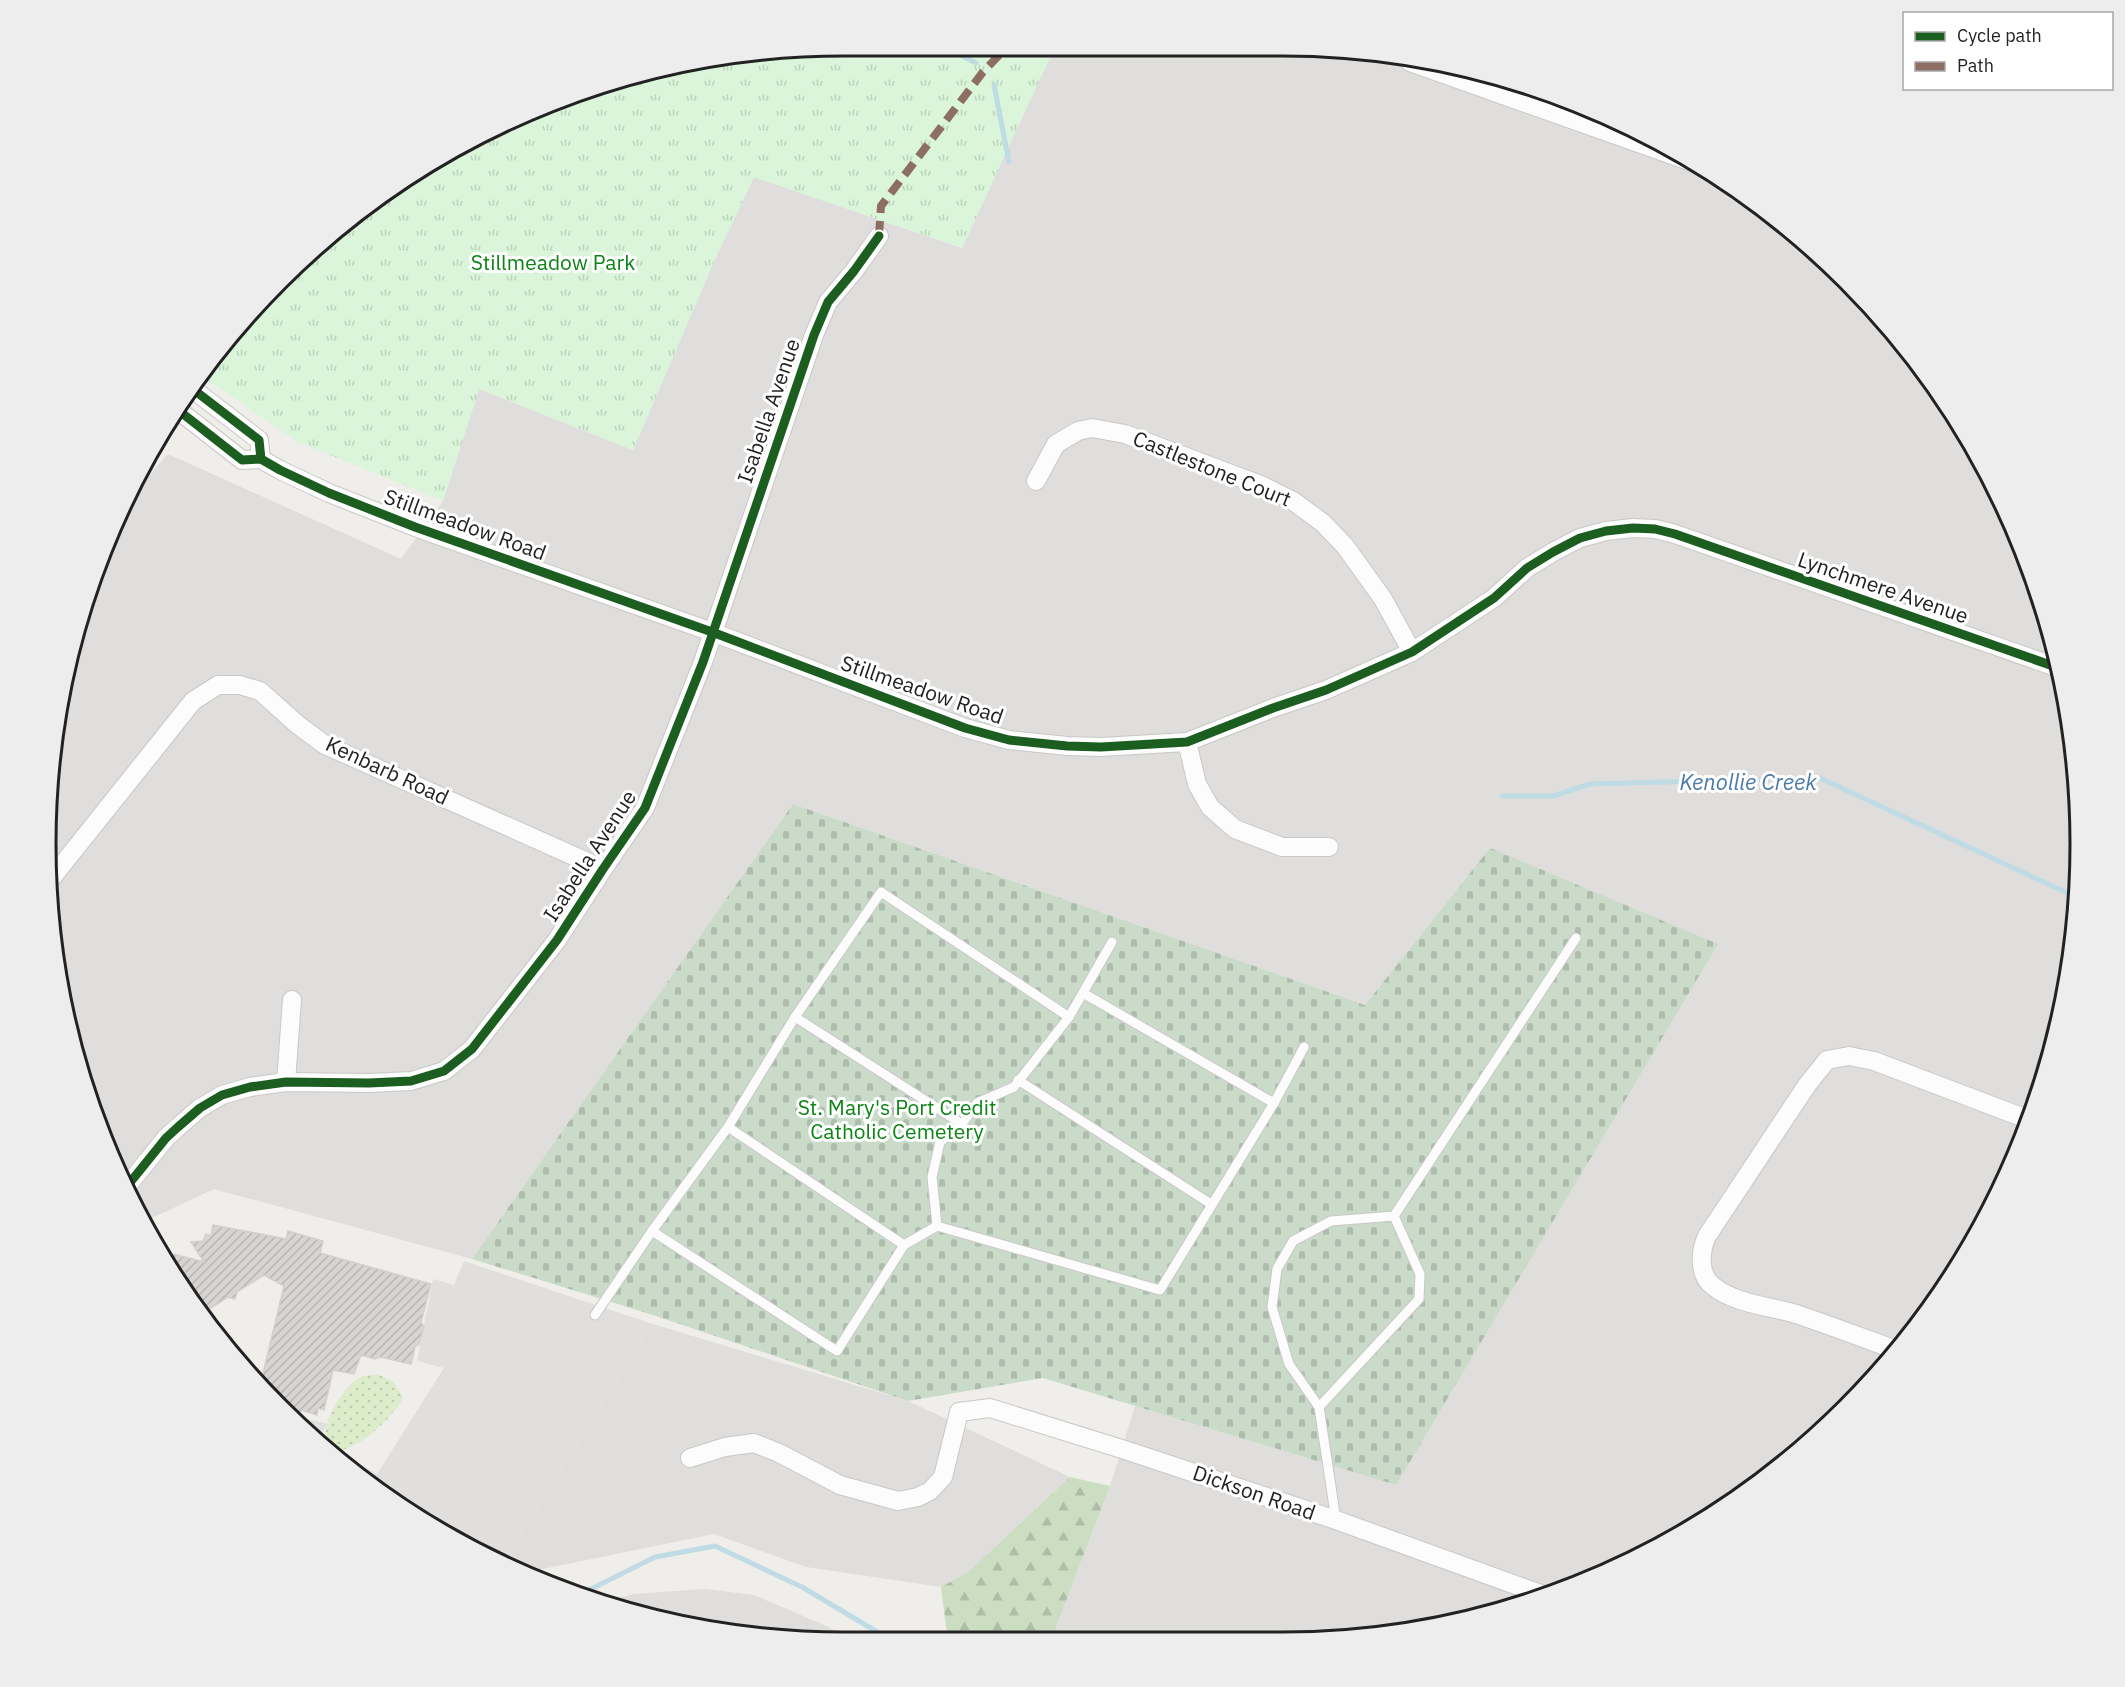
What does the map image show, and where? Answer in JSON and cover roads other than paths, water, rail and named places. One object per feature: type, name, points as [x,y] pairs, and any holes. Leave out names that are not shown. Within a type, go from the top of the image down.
[{"type":"street","points":[[1436,71],[1647,146]]},
{"type":"street","name":"Isabella Avenue","points":[[132,1181],[166,1138],[200,1108],[222,1095],[250,1087],[286,1082],[411,1081],[444,1071],[472,1049],[508,1004],[557,940],[645,808],[699,673],[814,334],[828,302],[854,272],[879,236]]},
{"type":"street","points":[[198,393],[259,440],[261,459]]},
{"type":"street","name":"Stillmeadow Road","points":[[183,414],[242,460],[261,459],[328,493],[415,527],[712,632],[965,728],[1009,740],[1078,746],[1186,742],[1326,690],[1413,652],[1494,598],[1527,568],[1580,538],[1605,531],[1655,529],[1698,543]]},
{"type":"street","name":"Castlestone Court","points":[[1036,481],[1056,444],[1078,430],[1092,428],[1125,434],[1263,486],[1293,501],[1323,523],[1345,546],[1372,582],[1413,652]]},
{"type":"street","name":"Lynchmere Avenue","points":[[1698,543],[2048,664]]},
{"type":"street","name":"Kenbarb Road","points":[[57,872],[193,701],[218,685],[240,685],[260,691],[298,725],[325,745],[603,868]]},
{"type":"street","points":[[1186,742],[1197,784],[1210,807],[1235,829],[1282,847],[1329,847]]},
{"type":"street","points":[[286,1082],[292,1000]]},
{"type":"street","points":[[1887,1347],[1797,1315],[1734,1297],[1712,1286],[1704,1275],[1701,1258],[1701,1247],[1707,1236],[1807,1085],[1827,1060],[1849,1056],[1874,1061],[2021,1117]]},
{"type":"street","name":"Dickson Road","points":[[690,1458],[725,1447],[754,1443],[779,1453],[840,1485],[898,1501],[918,1497],[930,1491],[943,1477],[959,1412],[990,1408],[1336,1520],[1532,1591]]},
{"type":"lane","points":[[595,1316],[652,1231],[728,1127],[795,1017],[881,892],[1069,1017]]},
{"type":"lane","points":[[1394,1216],[1576,938]]},
{"type":"lane","points":[[937,1226],[932,1177],[940,1142],[962,1124],[977,1103],[1014,1087],[1069,1017],[1112,942]]},
{"type":"lane","points":[[1083,993],[1274,1103]]},
{"type":"lane","points":[[795,1017],[962,1124]]},
{"type":"lane","points":[[652,1231],[837,1351],[904,1245],[937,1226],[1160,1290],[1274,1103],[1304,1047]]},
{"type":"lane","points":[[1018,1080],[1211,1204]]},
{"type":"lane","points":[[728,1127],[904,1245]]},
{"type":"lane","points":[[1336,1520],[1318,1407],[1288,1364],[1272,1306],[1277,1269],[1293,1241],[1331,1221],[1394,1216]]},
{"type":"lane","points":[[1318,1407],[1419,1299],[1420,1274],[1394,1216]]},
{"type":"waterway","name":"Kenollie Creek","points":[[962,56],[976,63]]},
{"type":"waterway","name":"Kenollie Creek","points":[[994,85],[1009,162]]},
{"type":"waterway","name":"Kenollie Creek","points":[[1502,796],[1553,796],[1590,784],[1820,778],[2068,893]]},
{"type":"waterway","points":[[589,1590],[655,1557],[715,1546],[802,1587],[877,1632]]},
{"type":"park label","name":"Stillmeadow Park","points":[[553,263]]},
{"type":"park label","name":"St. Mary's Port Credit Catholic Cemetery","points":[[897,1120]]}]
